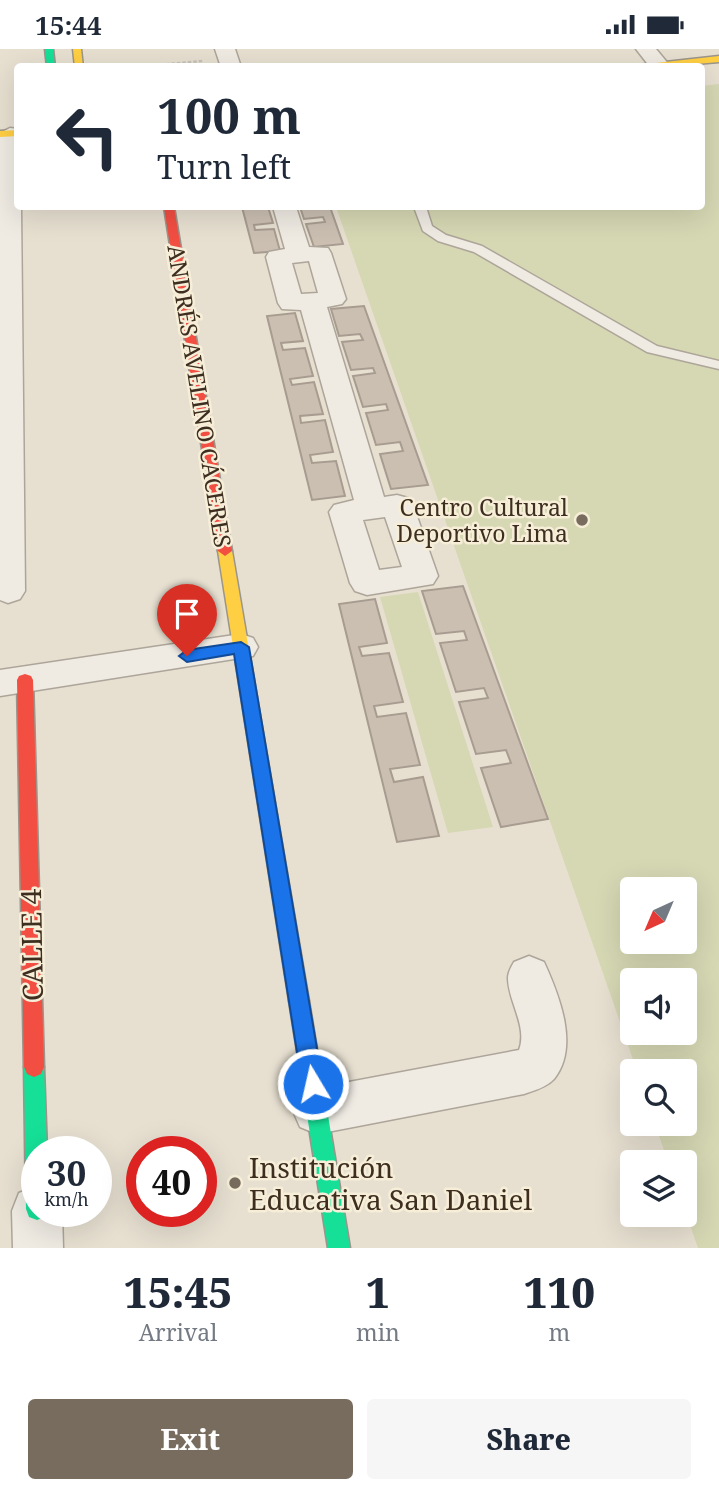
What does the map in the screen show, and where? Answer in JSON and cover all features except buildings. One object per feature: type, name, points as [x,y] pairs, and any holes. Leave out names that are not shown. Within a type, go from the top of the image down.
[{"type":"street","points":[[655,60],[719,59]]},
{"type":"street","points":[[8,591],[4,527],[9,134]]},
{"type":"street","name":"ANDRÉS AVELINO CÁCERES","points":[[169,210],[339,1248]]},
{"type":"street","points":[[286,210],[299,255],[278,257],[291,303],[312,301],[372,509]]},
{"type":"street","points":[[12,682],[241,647]]},
{"type":"street","name":"CALLE 4","points":[[12,682],[33,1136]]},
{"type":"street","points":[[317,1111],[524,1072],[538,1064],[544,1049],[543,1031],[529,976]]},
{"type":"street","name":"CALLE 4","points":[[37,1227],[38,1248]]},
{"type":"lane","points":[[421,210],[428,228],[442,238],[478,249],[641,344],[671,355],[719,365]]},
{"type":"path","points":[[175,63],[228,58]]},
{"type":"green space","name":"Centro Cultural Deportivo Lima","points":[[719,84],[719,1248],[698,1248],[691,1227],[697,1227],[697,1150],[664,1150],[659,1136],[697,1136],[697,1059],[633,1059],[628,1045],[697,1045],[697,968],[620,968],[620,1022],[337,210],[705,210],[705,86]]},
{"type":"green space","points":[[418,592],[493,827],[448,833],[380,597]]},
{"type":"traffic: fast","points":[[49,49],[51,63]]},
{"type":"traffic: fast","points":[[299,1001],[339,1248]]},
{"type":"traffic: fast","points":[[34,1067],[35,1136]]},
{"type":"traffic: slow","points":[[77,49],[79,63]]},
{"type":"traffic: slow","points":[[672,63],[719,59]]},
{"type":"traffic: slow","points":[[0,134],[14,133]]},
{"type":"traffic: slow","points":[[225,551],[299,1001]]},
{"type":"traffic: jam","points":[[169,210],[225,551]]},
{"type":"traffic: jam","points":[[25,680],[34,1067]]},
{"type":"place","name":"Centro Cultural Deportivo Lima","points":[[582,520]]},
{"type":"place","name":"Institución Educativa San Daniel","points":[[235,1183]]},
{"type":"route","points":[[187,656],[241,647],[313,1084]]}]
